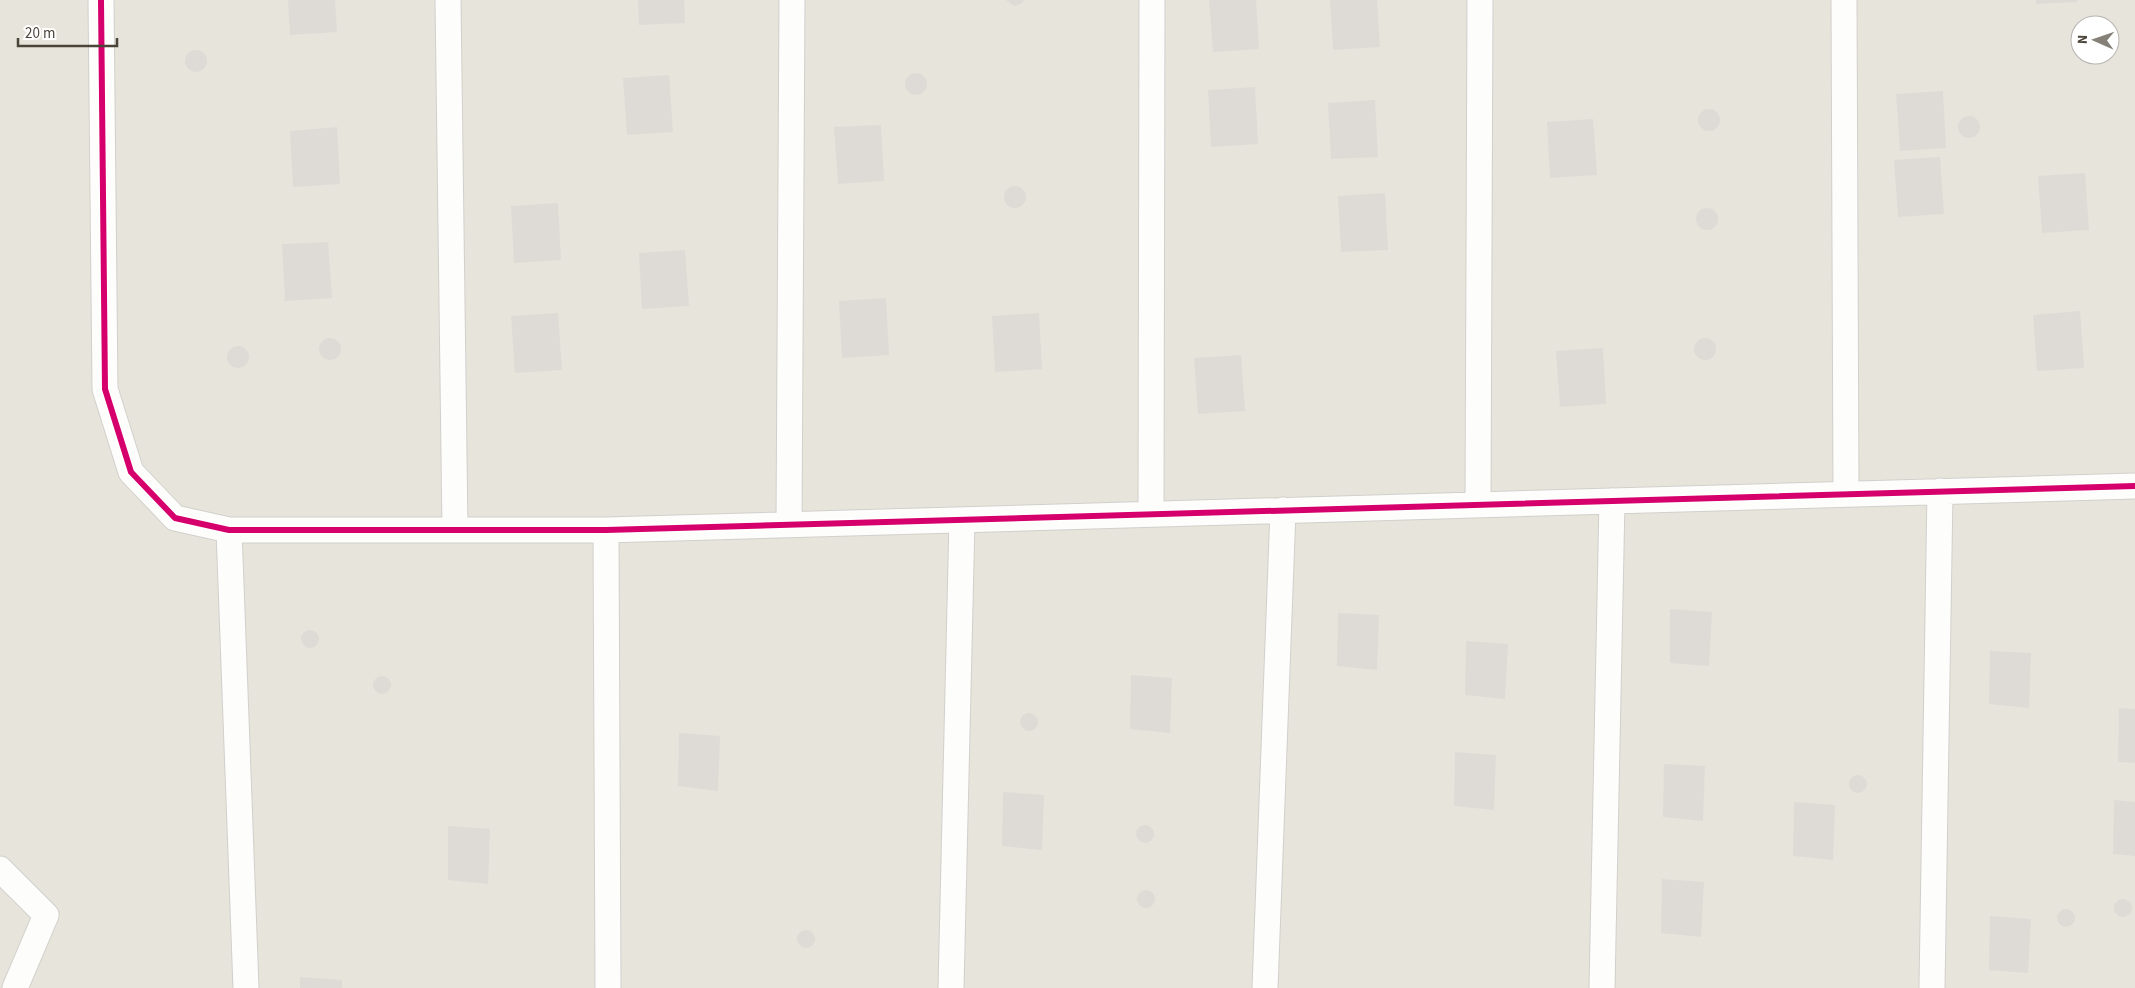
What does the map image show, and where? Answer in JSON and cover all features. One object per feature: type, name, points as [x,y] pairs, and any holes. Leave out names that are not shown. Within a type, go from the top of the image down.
[{"type":"street","points":[[101,0],[105,389],[130,472],[174,518],[228,530],[606,530],[2135,486]]},
{"type":"street","points":[[448,0],[455,530]]},
{"type":"street","points":[[789,524],[792,0]]},
{"type":"street","points":[[1151,514],[1152,0]]},
{"type":"street","points":[[1478,505],[1480,0]]},
{"type":"street","points":[[1844,0],[1846,494]]},
{"type":"street","points":[[1932,988],[1940,492]]},
{"type":"street","points":[[1602,988],[1612,501]]},
{"type":"street","points":[[1265,988],[1283,510]]},
{"type":"street","points":[[951,988],[962,520]]},
{"type":"street","points":[[228,530],[246,988]]},
{"type":"street","points":[[606,530],[608,988]]},
{"type":"street","points":[[0,869],[46,915],[15,988]]},
{"type":"shaded area","points":[[0,0],[2135,0],[2135,988],[0,988]]},
{"type":"building","points":[[288,0],[335,0],[337,32],[290,35]]},
{"type":"building","points":[[638,0],[684,0],[685,23],[639,25]]},
{"type":"building","points":[[1006,0],[1025,0],[1021,4],[1014,6]]},
{"type":"building","points":[[1209,0],[1256,0],[1259,49],[1213,52]]},
{"type":"building","points":[[1330,0],[1377,0],[1380,47],[1333,50]]},
{"type":"building","points":[[2036,0],[2077,0],[2077,2],[2036,4]]},
{"type":"building","points":[[196,50],[204,53],[207,61],[204,69],[196,72],[188,69],[185,61],[188,53]]},
{"type":"building","points":[[916,73],[924,76],[927,84],[924,92],[916,95],[908,92],[905,84],[908,76]]},
{"type":"building","points":[[669,75],[673,132],[627,135],[623,78]]},
{"type":"building","points":[[1255,87],[1258,144],[1211,147],[1208,90]]},
{"type":"building","points":[[1943,91],[1946,148],[1900,151],[1896,94]]},
{"type":"building","points":[[1375,100],[1378,157],[1331,159],[1328,103]]},
{"type":"building","points":[[1709,109],[1717,112],[1720,120],[1717,128],[1709,131],[1701,128],[1698,120],[1701,112]]},
{"type":"building","points":[[1969,116],[1977,119],[1980,127],[1977,135],[1969,138],[1961,135],[1958,127],[1961,119]]},
{"type":"building","points":[[1593,119],[1597,175],[1550,178],[1547,122]]},
{"type":"building","points":[[881,125],[884,181],[838,184],[834,127]]},
{"type":"building","points":[[337,127],[340,184],[293,187],[290,131]]},
{"type":"building","points":[[1940,157],[1944,214],[1898,217],[1894,160]]},
{"type":"building","points":[[2085,173],[2089,230],[2042,233],[2038,176]]},
{"type":"building","points":[[1015,186],[1025,193],[1026,197],[1019,207],[1015,208],[1005,201],[1004,197],[1011,187]]},
{"type":"building","points":[[1385,193],[1388,250],[1341,252],[1338,196]]},
{"type":"building","points":[[558,203],[561,260],[514,263],[511,206]]},
{"type":"building","points":[[1707,208],[1717,215],[1718,219],[1711,229],[1707,230],[1697,223],[1696,219],[1703,209]]},
{"type":"building","points":[[328,242],[332,298],[285,301],[282,244]]},
{"type":"building","points":[[685,250],[689,306],[642,309],[639,253]]},
{"type":"building","points":[[886,298],[889,355],[842,358],[839,301]]},
{"type":"building","points":[[2080,311],[2084,368],[2037,371],[2033,315]]},
{"type":"building","points":[[558,313],[562,370],[515,373],[511,316]]},
{"type":"building","points":[[1039,313],[1042,369],[995,372],[992,316]]},
{"type":"building","points":[[330,338],[338,341],[341,349],[338,357],[330,360],[322,357],[319,349],[322,341]]},
{"type":"building","points":[[1705,338],[1715,345],[1716,349],[1709,359],[1705,360],[1695,353],[1694,349],[1701,339]]},
{"type":"building","points":[[238,346],[248,353],[249,357],[242,367],[238,368],[228,361],[227,357],[234,347]]},
{"type":"building","points":[[1603,348],[1606,404],[1560,407],[1556,351]]},
{"type":"building","points":[[1241,355],[1245,411],[1198,414],[1194,358]]},
{"type":"building","points":[[1670,609],[1712,612],[1709,666],[1670,663]]},
{"type":"building","points":[[1338,613],[1379,615],[1377,670],[1337,666]]},
{"type":"building","points":[[310,630],[316,633],[319,639],[316,645],[310,648],[304,645],[301,639],[304,633]]},
{"type":"building","points":[[1466,641],[1508,644],[1505,699],[1465,695]]},
{"type":"building","points":[[1990,651],[2031,653],[2029,708],[1989,704]]},
{"type":"building","points":[[1131,675],[1172,678],[1170,733],[1130,729]]},
{"type":"building","points":[[382,676],[388,679],[391,685],[388,691],[382,694],[376,691],[373,685],[376,679]]},
{"type":"building","points":[[2119,708],[2135,709],[2135,763],[2118,762]]},
{"type":"building","points":[[1029,713],[1035,716],[1038,722],[1035,728],[1029,731],[1023,728],[1020,722],[1023,716]]},
{"type":"building","points":[[679,733],[720,736],[718,791],[678,786]]},
{"type":"building","points":[[1455,752],[1496,755],[1494,810],[1454,806]]},
{"type":"building","points":[[1664,764],[1705,766],[1703,821],[1663,817]]},
{"type":"building","points":[[1858,775],[1864,778],[1867,784],[1864,790],[1858,793],[1852,790],[1849,784],[1852,778]]},
{"type":"building","points":[[1003,792],[1044,795],[1042,850],[1002,846]]},
{"type":"building","points":[[2114,800],[2135,802],[2135,856],[2113,854]]},
{"type":"building","points":[[1794,802],[1835,805],[1833,860],[1793,856]]},
{"type":"building","points":[[1145,825],[1151,828],[1154,834],[1151,840],[1145,843],[1139,840],[1136,834],[1139,828]]},
{"type":"building","points":[[448,826],[490,829],[488,884],[448,880]]},
{"type":"building","points":[[1662,879],[1704,882],[1701,937],[1661,933]]},
{"type":"building","points":[[1146,890],[1152,893],[1155,899],[1152,905],[1146,908],[1140,905],[1137,899],[1140,893]]},
{"type":"building","points":[[2123,899],[2129,902],[2132,908],[2129,914],[2123,917],[2117,914],[2114,908],[2117,902]]},
{"type":"building","points":[[2066,909],[2072,912],[2075,918],[2072,924],[2066,927],[2060,924],[2057,918],[2060,912]]},
{"type":"building","points":[[1990,916],[2031,919],[2028,973],[1989,970]]},
{"type":"building","points":[[806,930],[812,933],[815,939],[812,945],[806,948],[800,945],[797,939],[800,933]]},
{"type":"building","points":[[300,977],[342,980],[342,988],[300,988]]},
{"type":"cycle path","points":[[101,0],[105,389],[131,472],[175,518],[229,530],[606,530],[2135,486]]}]
